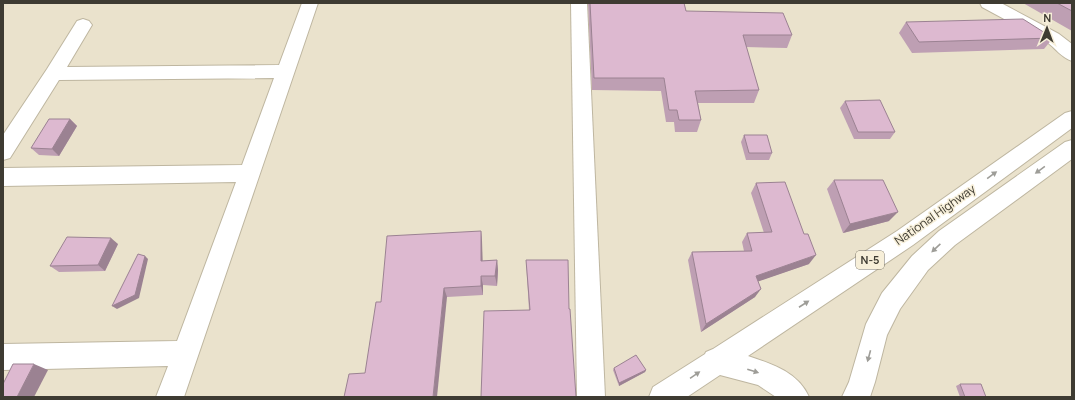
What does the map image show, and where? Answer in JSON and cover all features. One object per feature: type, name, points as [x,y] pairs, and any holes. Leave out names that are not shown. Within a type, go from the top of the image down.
[{"type":"main road","points":[[170,397],[310,3]]},
{"type":"main road","points":[[579,3],[591,397]]},
{"type":"main road","points":[[988,3],[1063,44],[1072,55]]},
{"type":"main road","points":[[3,152],[54,74],[83,25]]},
{"type":"main road","points":[[54,74],[287,71]]},
{"type":"main road","name":"National Highway","points":[[663,397],[715,361],[905,238],[1072,118]]},
{"type":"main road","name":"National Highway","points":[[856,397],[862,382],[875,333],[891,301],[920,262],[947,238],[1072,148]]},
{"type":"main road","points":[[3,176],[250,173]]},
{"type":"main road","points":[[3,357],[186,353]]},
{"type":"main road","points":[[715,361],[765,374],[780,382],[795,397]]},
{"type":"building","points":[[590,3],[684,3],[686,11],[783,13],[792,35],[743,35],[759,90],[695,91],[701,120],[679,120],[677,110],[669,110],[664,78],[594,78]]},
{"type":"building","points":[[1057,3],[1072,3],[1072,11]]},
{"type":"building","points":[[1023,19],[1053,38],[919,42],[906,22]]},
{"type":"building","points":[[880,100],[895,132],[858,132],[845,101]]},
{"type":"building","points":[[49,119],[70,119],[52,149],[31,148]]},
{"type":"building","points":[[744,135],[767,135],[772,153],[749,153]]},
{"type":"building","points":[[834,180],[883,180],[898,212],[850,224]]},
{"type":"building","points":[[785,182],[804,234],[808,234],[816,255],[756,276],[761,289],[706,324],[692,252],[752,251],[747,233],[772,232],[756,183]]},
{"type":"building","points":[[481,231],[481,261],[497,260],[495,276],[481,276],[481,286],[444,288],[433,397],[344,397],[349,374],[365,373],[376,302],[381,302],[387,236]]},
{"type":"building","points":[[67,237],[111,238],[98,265],[50,266]]},
{"type":"building","points":[[138,254],[145,256],[135,295],[112,306]]},
{"type":"building","points":[[526,260],[568,260],[569,309],[576,397],[481,397],[484,311],[530,310]]},
{"type":"building","points":[[636,355],[646,370],[619,383],[614,368]]},
{"type":"building","points":[[13,364],[34,364],[17,397],[3,397],[3,384]]},
{"type":"building","points":[[960,384],[981,384],[986,397],[965,397]]}]
